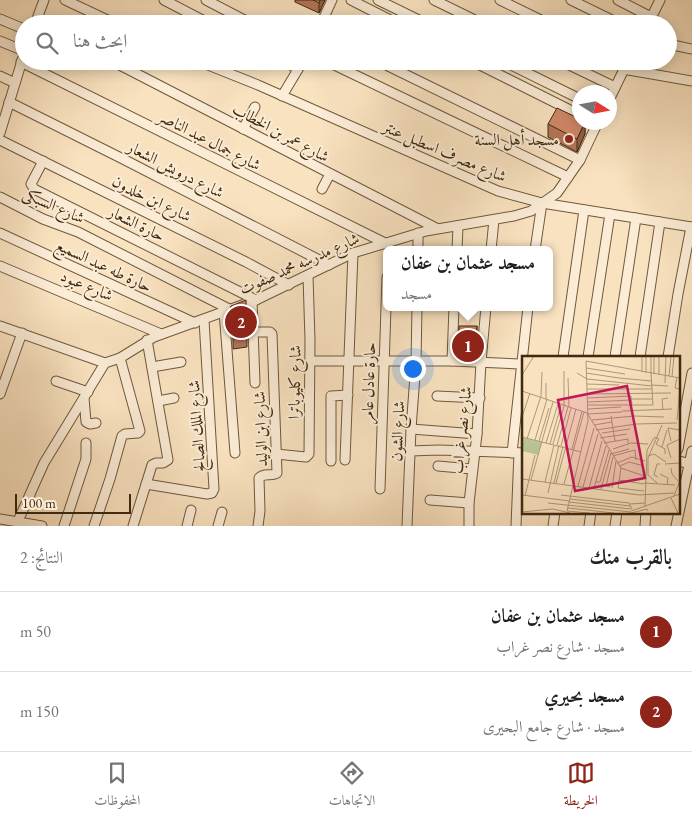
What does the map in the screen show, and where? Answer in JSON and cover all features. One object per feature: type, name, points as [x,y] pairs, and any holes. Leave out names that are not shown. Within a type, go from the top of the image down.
[{"type":"street","points":[[38,15],[44,0]]},
{"type":"street","points":[[66,0],[97,15]]},
{"type":"street","points":[[164,0],[193,15]]},
{"type":"street","points":[[206,0],[235,15]]},
{"type":"street","points":[[326,15],[332,0]]},
{"type":"street","points":[[351,0],[380,15]]},
{"type":"street","points":[[378,0],[408,15]]},
{"type":"street","points":[[434,0],[465,15]]},
{"type":"street","points":[[500,0],[531,15]]},
{"type":"street","points":[[571,0],[602,15]]},
{"type":"street","points":[[618,0],[641,15]]},
{"type":"street","points":[[652,15],[660,0]]},
{"type":"street","points":[[0,19],[15,25]]},
{"type":"street","name":"شارع جمال عبد الناصر","points":[[0,41],[15,51]]},
{"type":"street","points":[[677,46],[692,49]]},
{"type":"street","points":[[0,133],[2,119],[19,70]]},
{"type":"street","name":"شارع جمال عبد الناصر","points":[[50,70],[385,243]]},
{"type":"street","name":"شارع عمر بن الخطاب","points":[[130,70],[436,228]]},
{"type":"street","name":"شارع مصرف اسطبل عنتر","points":[[220,70],[498,191],[542,203],[691,227]]},
{"type":"street","points":[[282,96],[298,70]]},
{"type":"street","points":[[345,70],[568,178]]},
{"type":"street","points":[[396,70],[580,160]]},
{"type":"street","points":[[490,70],[572,111]]},
{"type":"street","points":[[521,70],[572,95]]},
{"type":"street","points":[[580,70],[611,85]]},
{"type":"street","points":[[616,85],[622,70]]},
{"type":"street","points":[[648,70],[692,81]]},
{"type":"street","points":[[0,76],[15,82]]},
{"type":"street","name":"شارع درويش الشعار","points":[[9,102],[329,265]]},
{"type":"street","points":[[243,128],[255,107]]},
{"type":"street","name":"شارع مدرسه محمد صفوت","points":[[105,363],[120,358],[147,340],[254,301],[353,253],[436,228],[494,220],[531,211],[557,193],[580,160],[594,130]]},
{"type":"street","name":"شارع ابن خلدون","points":[[0,140],[289,285]]},
{"type":"street","name":"حارة الشعار","points":[[43,160],[31,184],[34,189],[254,301]]},
{"type":"street","points":[[322,189],[330,174]]},
{"type":"street","name":"شارع السبكى","points":[[0,197],[38,217],[78,232],[227,310]]},
{"type":"street","points":[[537,246],[542,203]]},
{"type":"street","points":[[564,356],[584,210]]},
{"type":"street","points":[[588,356],[610,214]]},
{"type":"street","points":[[615,356],[636,218]]},
{"type":"street","points":[[491,246],[494,220]]},
{"type":"street","points":[[640,356],[660,222]]},
{"type":"street","points":[[457,246],[458,226]]},
{"type":"street","points":[[668,356],[691,227]]},
{"type":"street","name":"حارة طه عبد السميع","points":[[0,233],[199,322]]},
{"type":"street","points":[[418,233],[418,246]]},
{"type":"street","points":[[345,460],[353,253]]},
{"type":"street","name":"شارع عبود","points":[[0,266],[161,334]]},
{"type":"street","name":"شارع كليوباترا","points":[[276,454],[306,457],[309,454],[310,361],[308,276]]},
{"type":"street","points":[[254,301],[255,383]]},
{"type":"street","points":[[227,310],[235,453]]},
{"type":"street","name":"حارة عادل عامر","points":[[380,489],[385,311]]},
{"type":"street","name":"شارع الشون","points":[[407,526],[417,311]]},
{"type":"street","points":[[452,361],[454,311]]},
{"type":"street","name":"شارع نصر غراب","points":[[469,526],[469,503],[477,434],[486,311]]},
{"type":"street","points":[[516,526],[520,364],[527,311]]},
{"type":"street","name":"شارع الملك الصالح","points":[[146,484],[207,494],[212,493],[214,489],[199,322]]},
{"type":"street","points":[[0,326],[105,363],[44,463],[18,521]]},
{"type":"street","name":"شارع ابن الوليد","points":[[254,332],[270,332],[273,336],[276,454],[276,474],[263,475],[258,478],[260,511],[258,526]]},
{"type":"street","points":[[0,394],[3,377],[22,333]]},
{"type":"street","name":"شارع الملك الصالح","points":[[133,526],[152,464],[156,462],[164,463],[168,460],[147,340]]},
{"type":"street","points":[[94,526],[122,436],[140,431],[120,358]]},
{"type":"street","points":[[310,361],[452,361],[520,364]]},
{"type":"street","points":[[152,367],[181,362]]},
{"type":"street","points":[[680,438],[692,373]]},
{"type":"street","points":[[56,381],[86,395]]},
{"type":"street","points":[[86,395],[86,422],[87,424],[96,423]]},
{"type":"street","points":[[331,461],[331,396],[348,395]]},
{"type":"street","points":[[437,396],[480,398]]},
{"type":"street","points":[[158,401],[174,398]]},
{"type":"street","points":[[411,429],[477,434]]},
{"type":"street","points":[[64,526],[86,459],[86,443]]},
{"type":"street","points":[[410,451],[518,453]]},
{"type":"street","points":[[680,509],[691,464],[692,451]]},
{"type":"street","points":[[438,466],[472,469]]},
{"type":"street","points":[[430,500],[469,503]]},
{"type":"street","points":[[187,526],[191,510]]},
{"type":"street","points":[[218,526],[222,512]]},
{"type":"street","points":[[0,519],[42,526]]},
{"type":"building","points":[[557,108],[572,115],[572,130],[581,130],[577,139],[548,124]]},
{"type":"building","points":[[246,300],[247,338],[233,339],[233,334],[238,332],[232,322],[231,306]]},
{"type":"building","points":[[459,326],[477,326],[475,346],[458,345]]},
{"type":"place","name":"مسجد أهل السنة","points":[[569,139]]},
{"type":"place","name":"مسجد بحيري","points":[[241,322]]},
{"type":"place","name":"مسجد عثمان بن عفان","points":[[468,346]]}]
